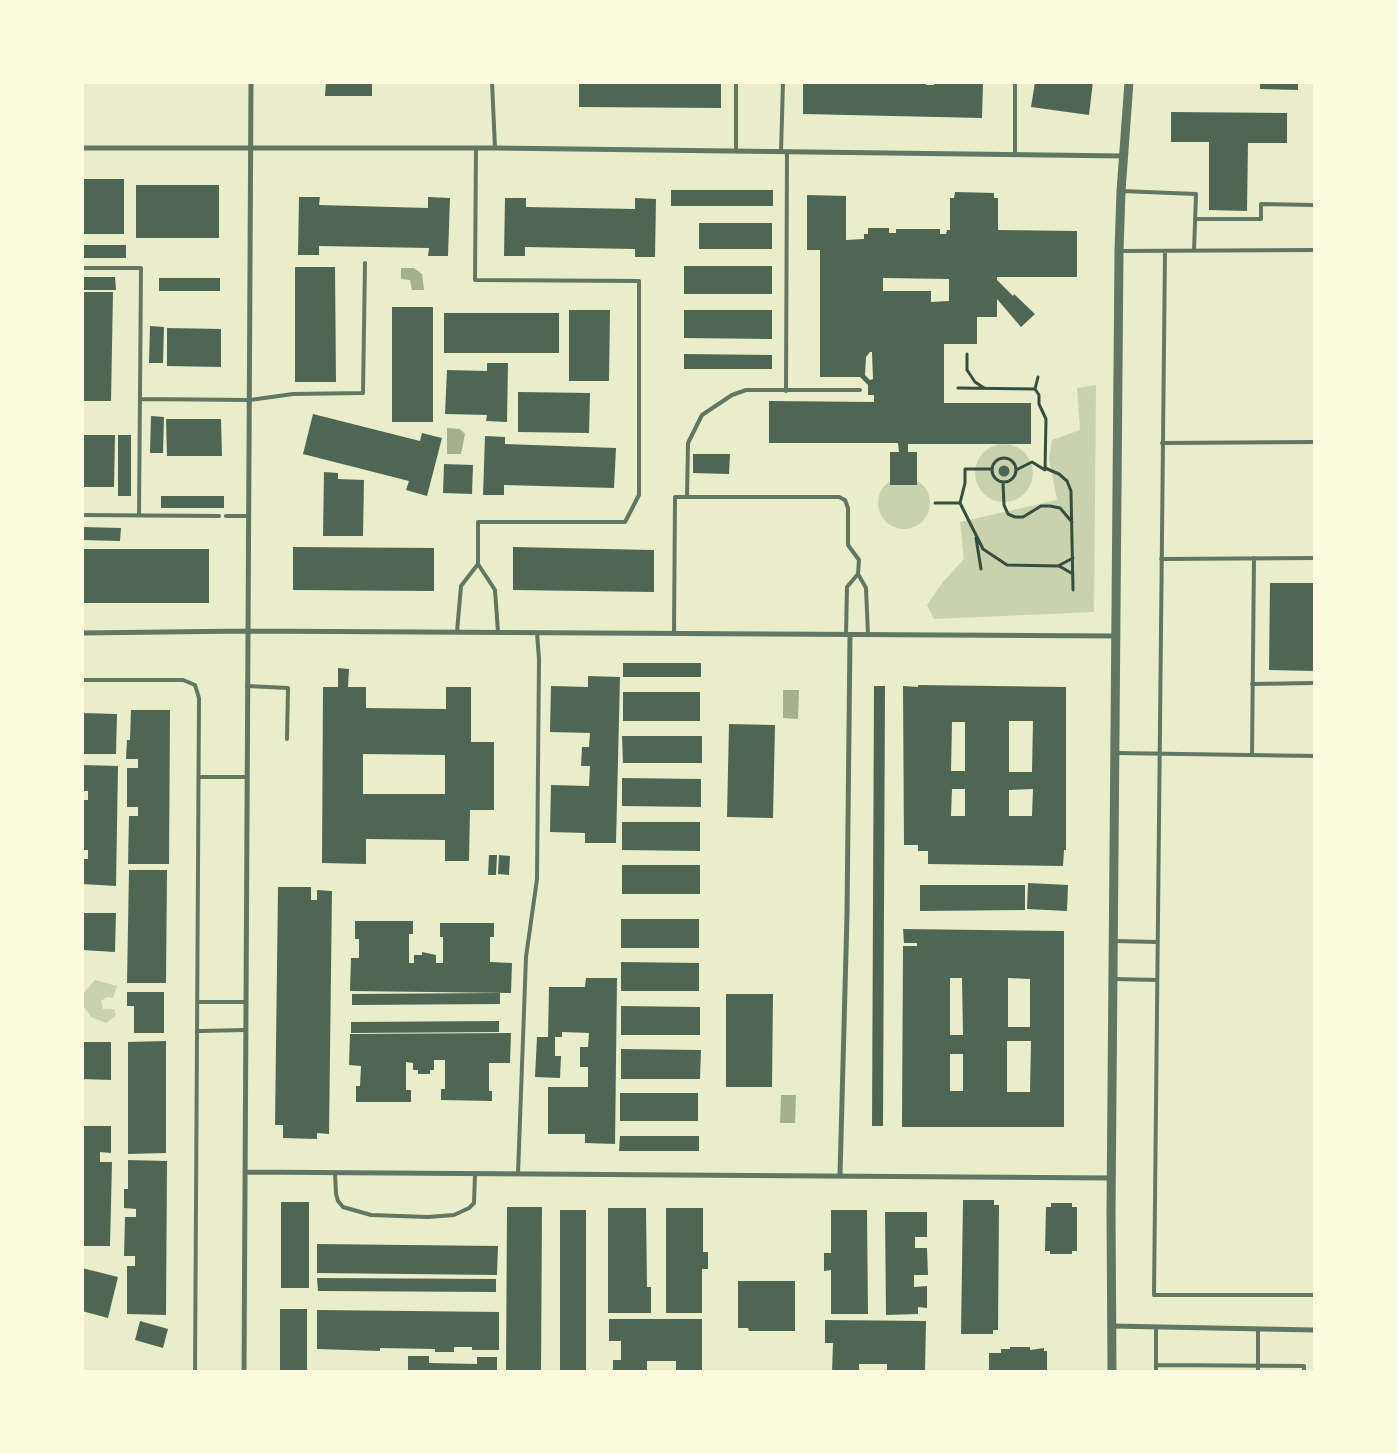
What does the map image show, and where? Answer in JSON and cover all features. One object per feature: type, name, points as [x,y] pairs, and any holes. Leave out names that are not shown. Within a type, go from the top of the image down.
[{"type":"street","points":[[244,1372],[246,631],[250,400],[251,82]]},
{"type":"street","points":[[1112,1372],[1119,251],[1123,156],[1129,82]]},
{"type":"street","points":[[82,148],[495,148],[1123,156]]},
{"type":"street","points":[[82,633],[246,631],[1117,636]]},
{"type":"street","points":[[840,1175],[847,915],[848,635]]},
{"type":"street","points":[[245,1172],[1112,1178]]},
{"type":"street","points":[[1112,1326],[1314,1330]]},
{"type":"lane","points":[[492,82],[495,148]]},
{"type":"lane","points":[[736,82],[736,151]]},
{"type":"lane","points":[[783,82],[786,391]]},
{"type":"lane","points":[[1015,82],[1015,155]]},
{"type":"lane","points":[[476,148],[475,280],[639,281],[639,496],[625,522],[478,522],[478,564],[495,590],[498,632]]},
{"type":"lane","points":[[1121,192],[1196,194],[1194,251]]},
{"type":"lane","points":[[1196,219],[1261,219],[1261,204],[1314,205]]},
{"type":"lane","points":[[1119,251],[1314,250]]},
{"type":"lane","points":[[1165,251],[1154,1295],[1314,1296]]},
{"type":"lane","points":[[140,400],[250,400],[293,394],[364,393],[365,263]]},
{"type":"lane","points":[[82,268],[141,268],[139,516]]},
{"type":"lane","points":[[687,497],[688,444],[702,416],[732,395],[746,390],[860,390]]},
{"type":"lane","points":[[1162,443],[1314,442]]},
{"type":"lane","points":[[674,634],[675,497],[839,497],[845,500],[848,508],[848,545],[859,560],[858,574],[866,588],[868,634]]},
{"type":"lane","points":[[82,515],[219,516]]},
{"type":"lane","points":[[226,516],[248,516]]},
{"type":"lane","points":[[1252,755],[1254,558]]},
{"type":"lane","points":[[1161,559],[1314,558]]},
{"type":"lane","points":[[457,632],[461,586],[478,564]]},
{"type":"lane","points":[[848,635],[847,587],[858,574]]},
{"type":"lane","points":[[518,1174],[526,957],[537,879],[539,659],[537,633]]},
{"type":"lane","points":[[82,680],[184,680],[195,685],[200,706],[195,1372]]},
{"type":"lane","points":[[1252,684],[1314,683]]},
{"type":"lane","points":[[247,686],[288,688],[287,740]]},
{"type":"lane","points":[[1116,753],[1314,756]]},
{"type":"lane","points":[[200,777],[246,777]]},
{"type":"lane","points":[[1114,941],[1157,942]]},
{"type":"lane","points":[[1113,979],[1157,980]]},
{"type":"lane","points":[[199,1002],[245,1002]]},
{"type":"lane","points":[[199,1031],[245,1030]]},
{"type":"lane","points":[[335,1173],[336,1194],[338,1201],[344,1207],[372,1215],[418,1216],[454,1215],[470,1208],[474,1203],[475,1174]]},
{"type":"lane","points":[[1156,1327],[1156,1372]]},
{"type":"lane","points":[[1258,1329],[1258,1372]]},
{"type":"lane","points":[[1156,1365],[1304,1366],[1304,1372]]},
{"type":"path","points":[[967,354],[967,370],[975,382],[984,389]]},
{"type":"path","points":[[1038,377],[1035,389],[1039,395],[1039,404],[1046,419],[1045,468]]},
{"type":"path","points":[[958,388],[1035,389]]},
{"type":"path","points":[[1016,470],[1013,463],[1006,458],[998,460],[992,469],[994,477],[1004,482],[1011,480],[1016,470],[1032,462],[1045,470],[1045,468],[1059,474],[1068,481],[1071,491],[1073,590]]},
{"type":"path","points":[[992,469],[965,468],[960,503],[983,549],[1007,565],[1058,566],[1073,574]]},
{"type":"path","points":[[1004,482],[1004,505],[1008,514],[1015,517],[1023,517],[1041,506],[1050,506],[1060,508],[1072,522]]},
{"type":"path","points":[[936,503],[960,503]]},
{"type":"path","points":[[975,534],[981,569]]},
{"type":"path","points":[[1058,566],[1073,558]]},
{"type":"shaded area","points":[[401,268],[414,268],[422,274],[424,290],[412,290],[410,280],[401,279]]},
{"type":"shaded area","points":[[1096,385],[1094,612],[934,619],[927,605],[943,582],[964,559],[960,522],[1057,500],[1049,459],[1052,440],[1080,430],[1077,388]]},
{"type":"shaded area","points":[[447,428],[460,429],[465,434],[461,454],[447,454]]},
{"type":"shaded area","points":[[998,444],[1010,444],[1025,452],[1033,467],[1033,479],[1025,494],[1010,502],[998,502],[983,494],[975,479],[975,467],[983,452]]},
{"type":"shaded area","points":[[904,477],[914,479],[922,485],[928,493],[930,503],[928,513],[922,521],[914,527],[904,529],[894,527],[886,521],[880,513],[878,503],[880,493],[886,485],[894,479]]},
{"type":"shaded area","points":[[783,690],[799,690],[798,719],[783,718]]},
{"type":"shaded area","points":[[95,980],[117,986],[113,998],[107,997],[101,1001],[103,1009],[114,1009],[116,1015],[106,1023],[91,1017],[83,1005],[83,994]]},
{"type":"shaded area","points":[[781,1095],[796,1095],[795,1123],[780,1123]]},
{"type":"building","points":[[326,82],[372,82],[372,96],[325,96]]},
{"type":"building","points":[[579,82],[721,82],[721,108],[579,107]]},
{"type":"building","points":[[803,82],[924,82],[927,85],[934,85],[934,82],[983,82],[982,118],[803,114]]},
{"type":"building","points":[[1035,82],[1093,82],[1089,115],[1031,107]]},
{"type":"building","points":[[1260,82],[1298,82],[1298,90],[1260,89]]},
{"type":"building","points":[[1171,112],[1287,113],[1287,143],[1248,143],[1247,211],[1209,210],[1209,142],[1171,142]]},
{"type":"building","points":[[82,179],[124,179],[124,234],[82,234]]},
{"type":"building","points":[[136,185],[219,185],[219,238],[136,238]]},
{"type":"building","points":[[671,190],[773,190],[773,206],[671,206]]},
{"type":"building","points":[[955,192],[994,193],[994,198],[998,198],[998,230],[1077,231],[1077,277],[997,277],[997,280],[1013,296],[1014,294],[1035,314],[1021,327],[997,299],[997,317],[977,317],[977,344],[944,344],[944,403],[1031,403],[1031,444],[908,444],[908,452],[917,452],[917,485],[890,485],[890,452],[899,452],[898,443],[769,443],[769,401],[874,402],[874,395],[868,395],[868,385],[860,377],[820,377],[820,250],[807,250],[807,195],[846,196],[846,240],[864,239],[864,234],[868,234],[868,228],[889,228],[889,233],[896,233],[896,229],[940,229],[940,234],[946,234],[947,230],[950,230],[950,198],[954,198]],"holes":[[[883,278],[949,279],[949,301],[931,302],[931,291],[883,291]],[[872,352],[873,379],[870,380],[865,375],[866,357]]]},
{"type":"building","points":[[299,197],[320,197],[319,205],[428,208],[428,197],[450,198],[448,256],[428,256],[429,248],[319,246],[319,255],[298,255]]},
{"type":"building","points":[[505,198],[526,198],[526,207],[635,209],[635,198],[656,199],[655,257],[635,257],[635,249],[525,247],[525,256],[504,256]]},
{"type":"building","points":[[699,223],[772,223],[772,249],[699,249]]},
{"type":"building","points":[[82,245],[126,245],[126,258],[82,258]]},
{"type":"building","points":[[684,266],[772,266],[772,294],[684,294]]},
{"type":"building","points":[[295,267],[335,267],[336,382],[295,382]]},
{"type":"building","points":[[82,277],[115,277],[116,290],[82,290]]},
{"type":"building","points":[[159,278],[220,278],[220,291],[159,291]]},
{"type":"building","points":[[82,292],[113,292],[111,401],[82,401]]},
{"type":"building","points":[[392,307],[433,307],[433,422],[392,422]]},
{"type":"building","points":[[569,310],[610,310],[609,381],[569,381]]},
{"type":"building","points":[[684,310],[772,310],[772,339],[684,338]]},
{"type":"building","points":[[444,313],[559,313],[559,353],[444,353]]},
{"type":"building","points":[[150,326],[164,327],[163,363],[149,363]]},
{"type":"building","points":[[167,328],[221,329],[221,367],[167,366]]},
{"type":"building","points":[[684,354],[772,355],[772,369],[684,369]]},
{"type":"building","points":[[487,363],[508,363],[507,422],[486,421],[487,415],[445,414],[447,370],[487,371]]},
{"type":"building","points":[[518,392],[590,393],[589,433],[518,432]]},
{"type":"building","points":[[313,414],[420,441],[422,433],[442,438],[427,496],[406,490],[409,481],[303,454]]},
{"type":"building","points":[[151,416],[164,417],[163,453],[150,453]]},
{"type":"building","points":[[166,419],[221,419],[222,456],[167,456]]},
{"type":"building","points":[[82,435],[115,435],[114,487],[82,487]]},
{"type":"building","points":[[118,435],[131,435],[131,496],[118,496]]},
{"type":"building","points":[[485,436],[505,437],[505,444],[616,448],[614,488],[504,485],[504,495],[483,495]]},
{"type":"building","points":[[693,454],[730,454],[729,474],[693,473]]},
{"type":"building","points":[[444,464],[473,465],[472,494],[443,493]]},
{"type":"building","points":[[1002,466],[1006,466],[1009,471],[1008,475],[1002,476],[999,473],[999,469]]},
{"type":"building","points":[[324,472],[338,473],[338,479],[364,480],[363,536],[323,536]]},
{"type":"building","points":[[161,496],[224,496],[224,508],[161,508]]},
{"type":"building","points":[[82,527],[121,528],[120,541],[82,540]]},
{"type":"building","points":[[293,547],[434,548],[434,591],[293,590]]},
{"type":"building","points":[[513,547],[654,550],[654,592],[513,590]]},
{"type":"building","points":[[82,549],[209,549],[209,603],[82,603]]},
{"type":"building","points":[[1270,583],[1314,583],[1314,671],[1269,670]]},
{"type":"building","points":[[623,663],[701,663],[701,677],[623,677]]},
{"type":"building","points":[[338,668],[349,669],[348,687],[366,687],[366,708],[446,709],[446,687],[471,687],[471,742],[494,742],[494,810],[470,810],[469,861],[445,861],[445,840],[366,839],[366,864],[322,863],[323,687],[338,687]],"holes":[[[363,754],[445,755],[445,794],[363,794]]]},
{"type":"building","points":[[588,676],[620,677],[616,843],[585,843],[585,833],[550,832],[551,785],[589,786],[590,766],[581,766],[582,747],[589,747],[590,733],[550,732],[551,686],[588,687]]},
{"type":"building","points":[[918,685],[1066,687],[1066,850],[1064,850],[1063,866],[928,864],[928,851],[918,851],[918,845],[904,845],[903,686],[918,687]],"holes":[[[1009,721],[1033,721],[1032,772],[1009,772]],[[952,722],[965,722],[965,771],[951,771]],[[952,789],[965,789],[965,816],[951,816]],[[1033,789],[1032,816],[1009,816],[1009,790]]]},
{"type":"building","points":[[874,686],[885,686],[883,1126],[872,1126]]},
{"type":"building","points":[[623,692],[700,692],[700,721],[623,721]]},
{"type":"building","points":[[131,710],[170,710],[169,864],[128,864],[129,816],[138,816],[138,807],[127,807],[127,768],[138,768],[138,759],[126,759],[127,740],[130,740]]},
{"type":"building","points":[[82,713],[117,714],[116,754],[82,754]]},
{"type":"building","points":[[729,724],[775,725],[773,818],[727,817]]},
{"type":"building","points":[[622,736],[702,736],[702,763],[623,763]]},
{"type":"building","points":[[82,765],[118,766],[116,886],[82,884],[82,859],[88,859],[88,850],[82,850],[82,800],[88,800],[88,791],[82,791]]},
{"type":"building","points":[[622,778],[701,779],[701,807],[622,806]]},
{"type":"building","points":[[622,822],[700,822],[700,851],[622,850]]},
{"type":"building","points":[[489,855],[497,855],[496,875],[488,875]]},
{"type":"building","points":[[499,855],[510,856],[509,875],[498,874]]},
{"type":"building","points":[[622,865],[700,865],[700,894],[622,894]]},
{"type":"building","points":[[129,870],[167,870],[166,983],[127,983]]},
{"type":"building","points":[[1028,883],[1068,885],[1067,911],[1027,909]]},
{"type":"building","points":[[920,885],[1025,885],[1025,910],[920,911]]},
{"type":"building","points":[[278,887],[311,887],[311,900],[317,900],[317,890],[332,891],[329,1134],[317,1133],[317,1139],[283,1138],[283,1125],[275,1125]]},
{"type":"building","points":[[82,913],[116,913],[115,952],[82,950]]},
{"type":"building","points":[[621,919],[699,919],[699,948],[621,948]]},
{"type":"building","points":[[355,921],[413,921],[413,934],[409,934],[409,963],[414,963],[414,955],[422,955],[422,952],[436,955],[436,963],[443,963],[443,937],[440,937],[440,923],[494,923],[494,937],[490,937],[490,962],[512,963],[511,993],[350,991],[351,958],[359,958],[359,939],[355,939]]},
{"type":"building","points":[[903,929],[1064,931],[1064,1127],[902,1127],[903,946],[917,946],[917,943],[904,943]],"holes":[[[950,978],[962,978],[963,1035],[950,1035]],[[1008,978],[1030,979],[1030,1027],[1008,1027]],[[1007,1041],[1031,1041],[1030,1092],[1007,1092]],[[950,1054],[963,1054],[963,1091],[950,1091]]]},
{"type":"building","points":[[621,962],[699,963],[699,991],[621,991]]},
{"type":"building","points":[[586,978],[617,978],[615,1144],[585,1143],[585,1134],[548,1134],[548,1087],[588,1087],[588,1067],[580,1067],[580,1047],[588,1047],[589,1033],[562,1032],[562,1037],[555,1037],[555,1056],[561,1056],[560,1078],[535,1077],[537,1037],[548,1037],[549,987],[585,987]]},
{"type":"building","points":[[127,992],[164,992],[164,1033],[134,1033],[134,1006],[127,1006]]},
{"type":"building","points":[[500,993],[500,1004],[352,1005],[352,994]]},
{"type":"building","points":[[726,994],[773,994],[772,1087],[726,1087]]},
{"type":"building","points":[[621,1006],[700,1007],[700,1035],[621,1035]]},
{"type":"building","points":[[499,1021],[499,1032],[351,1033],[351,1022]]},
{"type":"building","points":[[511,1033],[510,1063],[489,1063],[489,1091],[492,1091],[492,1101],[441,1100],[441,1089],[445,1089],[445,1060],[434,1060],[434,1070],[430,1070],[430,1074],[418,1074],[418,1070],[413,1070],[413,1063],[406,1062],[406,1090],[411,1090],[411,1102],[356,1102],[356,1086],[360,1086],[361,1066],[349,1065],[350,1034]]},
{"type":"building","points":[[166,1041],[166,1153],[128,1154],[128,1042]]},
{"type":"building","points":[[82,1042],[111,1042],[111,1080],[82,1079]]},
{"type":"building","points":[[621,1049],[701,1050],[700,1079],[621,1079]]},
{"type":"building","points":[[620,1093],[698,1093],[698,1121],[620,1121]]},
{"type":"building","points":[[82,1126],[111,1126],[111,1153],[100,1152],[100,1162],[112,1162],[110,1246],[82,1246]]},
{"type":"building","points":[[620,1136],[699,1136],[699,1151],[619,1151]]},
{"type":"building","points":[[128,1160],[167,1161],[166,1315],[127,1314],[127,1266],[135,1266],[135,1256],[124,1256],[125,1217],[136,1217],[136,1209],[124,1208],[124,1189],[128,1189]]},
{"type":"building","points":[[963,1200],[994,1200],[994,1205],[999,1205],[998,1330],[993,1330],[993,1334],[961,1334]]},
{"type":"building","points":[[281,1202],[309,1202],[309,1288],[281,1288]]},
{"type":"building","points":[[1051,1203],[1072,1203],[1072,1207],[1077,1207],[1077,1251],[1072,1251],[1072,1254],[1050,1254],[1050,1251],[1045,1251],[1046,1207],[1051,1207]]},
{"type":"building","points":[[507,1207],[542,1207],[541,1372],[506,1372]]},
{"type":"building","points":[[608,1208],[646,1208],[647,1287],[651,1287],[651,1313],[608,1313]]},
{"type":"building","points":[[666,1208],[703,1208],[703,1252],[708,1252],[708,1269],[702,1269],[702,1313],[666,1313]]},
{"type":"building","points":[[560,1210],[586,1210],[586,1372],[560,1372]]},
{"type":"building","points":[[831,1210],[867,1210],[868,1314],[831,1314],[831,1270],[824,1271],[824,1253],[831,1253]]},
{"type":"building","points":[[885,1212],[927,1212],[927,1237],[915,1237],[915,1248],[927,1248],[928,1275],[914,1275],[914,1287],[927,1286],[927,1308],[918,1307],[918,1314],[886,1315]]},
{"type":"building","points":[[317,1244],[498,1246],[497,1275],[317,1273]]},
{"type":"building","points":[[82,1268],[118,1277],[108,1318],[82,1311]]},
{"type":"building","points":[[317,1278],[496,1279],[496,1292],[318,1291]]},
{"type":"building","points":[[738,1281],[795,1281],[795,1331],[749,1331],[748,1328],[738,1328]]},
{"type":"building","points":[[280,1309],[307,1309],[307,1370],[280,1370]]},
{"type":"building","points":[[317,1310],[499,1312],[499,1350],[472,1350],[472,1347],[454,1347],[454,1352],[435,1352],[435,1349],[380,1348],[380,1351],[317,1349]]},
{"type":"building","points":[[609,1319],[702,1319],[702,1372],[676,1372],[676,1361],[647,1361],[647,1372],[613,1372],[613,1360],[621,1360],[621,1341],[609,1341]]},
{"type":"building","points":[[825,1320],[926,1321],[925,1372],[887,1372],[887,1364],[859,1364],[859,1372],[832,1372],[833,1343],[825,1343]]},
{"type":"building","points":[[140,1321],[168,1329],[163,1348],[135,1340]]},
{"type":"building","points":[[1010,1347],[1030,1347],[1030,1350],[1044,1348],[1044,1351],[1047,1351],[1047,1372],[989,1371],[989,1353],[1001,1353],[1001,1349],[1010,1349]]},
{"type":"building","points":[[408,1356],[429,1356],[429,1363],[477,1364],[477,1357],[497,1357],[497,1372],[408,1372]]}]
